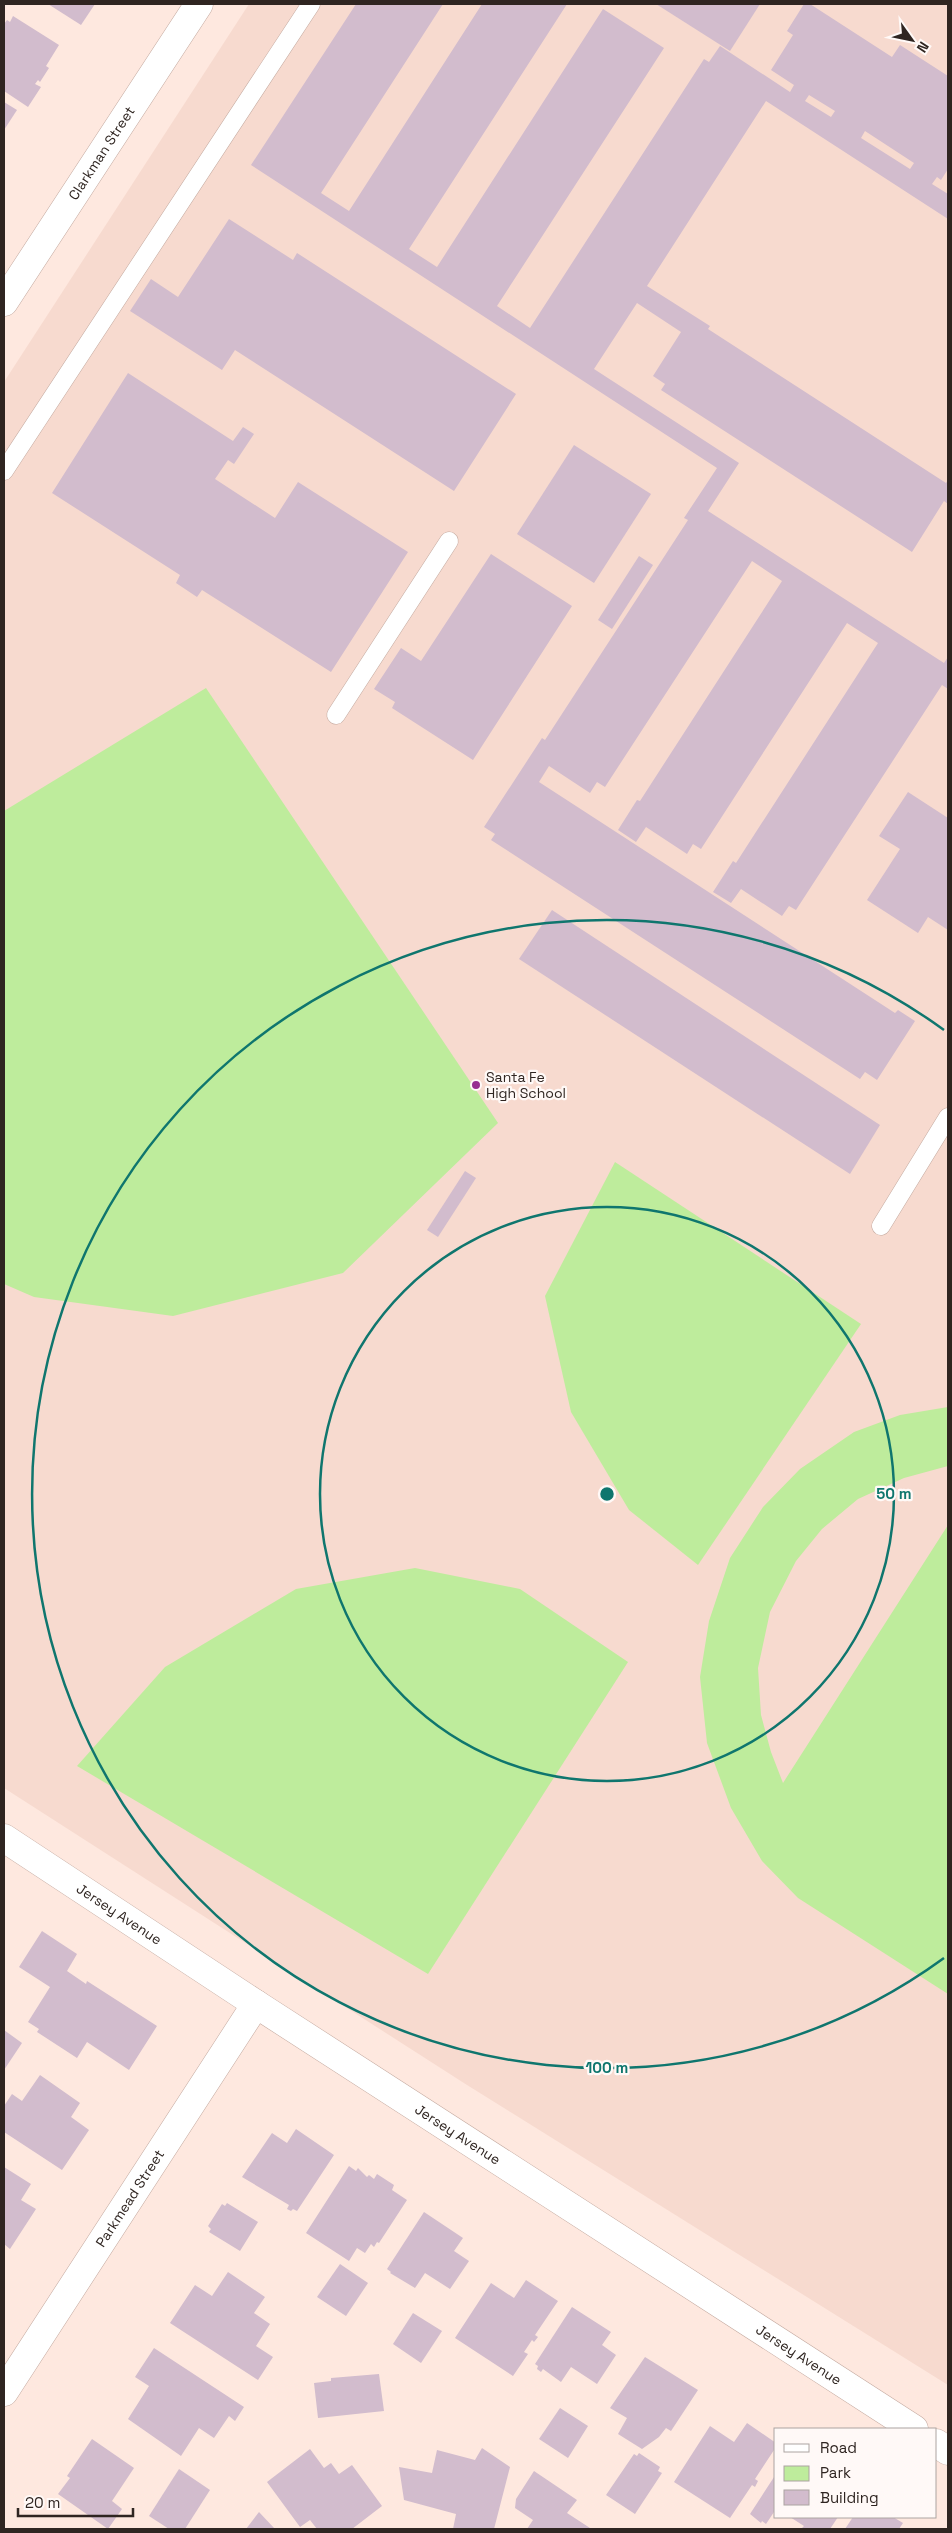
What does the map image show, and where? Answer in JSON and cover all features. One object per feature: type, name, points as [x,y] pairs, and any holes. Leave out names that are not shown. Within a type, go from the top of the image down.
[{"type":"street","name":"Clarkman Street","points":[[4,302],[199,4]]},
{"type":"street","name":"Jersey Avenue","points":[[4,1838],[256,2004],[912,2428]]},
{"type":"street","name":"Parkmead Street","points":[[4,2392],[256,2004]]},
{"type":"street","points":[[937,2444],[948,2451]]},
{"type":"lane","points":[[4,471],[311,4]]},
{"type":"lane","points":[[336,715],[449,541]]},
{"type":"lane","points":[[881,1226],[948,1118]]},
{"type":"shaded area","name":"Santa Fe High School","points":[[249,4],[948,4],[948,2385],[467,2085],[4,1788],[4,382]]},
{"type":"green space","points":[[206,688],[498,1123],[343,1273],[173,1316],[34,1297],[4,1284],[4,811]]},
{"type":"green space","points":[[615,1162],[861,1324],[698,1565],[629,1510],[571,1412],[545,1296]]},
{"type":"green space","points":[[948,1407],[948,1466],[904,1478],[858,1499],[822,1529],[796,1561],[770,1612],[758,1668],[761,1715],[771,1752],[783,1783],[948,1525],[948,1994],[798,1898],[762,1861],[731,1808],[707,1743],[700,1677],[709,1621],[730,1558],[763,1507],[800,1469],[854,1432],[900,1415]]},
{"type":"green space","points":[[415,1568],[520,1589],[628,1662],[428,1974],[77,1766],[165,1667],[296,1589]]},
{"type":"building","points":[[48,4],[95,4],[81,25]]},
{"type":"building","points":[[356,4],[443,4],[321,193],[349,211],[482,4],[567,4],[409,249],[437,267],[603,9],[664,48],[497,306],[530,328],[704,59],[709,62],[720,46],[790,92],[794,85],[771,70],[793,35],[787,31],[804,4],[810,4],[892,57],[900,45],[948,76],[948,169],[941,180],[937,177],[932,184],[948,194],[948,219],[766,101],[647,286],[710,326],[708,329],[946,483],[948,480],[948,504],[944,501],[912,552],[661,390],[665,384],[653,376],[681,332],[637,303],[594,369],[739,463],[708,511],[944,663],[948,657],[948,689],[942,685],[796,910],[789,906],[782,916],[741,889],[731,903],[713,892],[733,861],[736,863],[878,643],[847,623],[701,849],[693,844],[687,854],[646,827],[636,842],[618,830],[637,800],[640,801],[782,581],[752,561],[605,787],[597,782],[590,793],[549,766],[539,782],[895,1013],[898,1010],[915,1021],[877,1080],[865,1072],[860,1079],[491,840],[495,834],[484,827],[542,738],[545,740],[688,520],[684,518],[717,468],[251,165]],"holes":[[[809,95],[835,111],[831,117],[805,101]],[[865,131],[914,163],[910,169],[861,138]]]},
{"type":"building","points":[[656,4],[760,4],[730,51]]},
{"type":"building","points":[[13,16],[59,45],[46,66],[49,68],[40,82],[38,80],[35,84],[41,87],[28,107],[4,91],[4,24],[7,20],[10,22]]},
{"type":"building","points":[[4,102],[17,110],[4,130]]},
{"type":"building","points":[[229,219],[293,260],[297,253],[516,394],[454,491],[235,350],[222,370],[130,311],[151,279],[178,297]]},
{"type":"building","points":[[128,373],[233,441],[243,427],[254,434],[234,464],[228,460],[215,479],[275,518],[298,482],[408,552],[331,672],[202,590],[197,597],[176,583],[180,575],[52,493]]},
{"type":"building","points":[[574,445],[651,494],[594,583],[517,534]]},
{"type":"building","points":[[491,554],[572,606],[473,760],[392,708],[395,702],[374,689],[401,648],[421,661]]},
{"type":"building","points":[[639,556],[653,565],[612,629],[598,620]]},
{"type":"building","points":[[908,792],[948,818],[948,930],[928,917],[918,933],[867,900],[900,849],[879,836]]},
{"type":"building","points":[[552,910],[880,1125],[850,1174],[519,959]]},
{"type":"building","points":[[465,1171],[476,1178],[438,1237],[427,1230]]},
{"type":"building","points":[[42,1931],[77,1954],[67,1971],[86,1984],[87,1981],[157,2026],[129,2070],[87,2042],[77,2058],[37,2032],[39,2029],[28,2022],[50,1987],[19,1967]]},
{"type":"building","points":[[4,2030],[22,2043],[4,2070]]},
{"type":"building","points":[[40,2075],[80,2103],[71,2117],[89,2130],[62,2170],[4,2132],[4,2106],[12,2094],[22,2101]]},
{"type":"building","points":[[296,2129],[334,2155],[297,2211],[293,2209],[291,2211],[287,2209],[289,2205],[242,2177],[272,2133],[287,2143]]},
{"type":"building","points":[[349,2166],[356,2171],[358,2168],[367,2177],[369,2175],[374,2179],[377,2174],[394,2185],[392,2190],[407,2200],[379,2243],[377,2242],[374,2247],[371,2244],[365,2253],[357,2248],[349,2261],[306,2233]]},
{"type":"building","points":[[4,2167],[31,2184],[21,2200],[36,2209],[10,2249],[4,2244]]},
{"type":"building","points":[[227,2203],[258,2222],[240,2251],[209,2232],[211,2229],[208,2226],[222,2204],[225,2206]]},
{"type":"building","points":[[424,2212],[463,2238],[454,2251],[469,2261],[450,2289],[425,2273],[415,2288],[390,2273],[387,2269]]},
{"type":"building","points":[[340,2264],[368,2283],[346,2316],[317,2297]]},
{"type":"building","points":[[228,2272],[265,2297],[254,2313],[270,2324],[256,2346],[273,2357],[258,2380],[170,2323],[195,2285],[212,2296]]},
{"type":"building","points":[[526,2280],[558,2301],[535,2335],[538,2337],[534,2342],[532,2340],[524,2352],[528,2354],[513,2376],[455,2338],[491,2283],[514,2298]]},
{"type":"building","points":[[572,2307],[611,2332],[602,2345],[616,2355],[597,2384],[571,2367],[561,2382],[543,2369],[541,2372],[535,2364]]},
{"type":"building","points":[[413,2313],[442,2331],[421,2363],[393,2344]]},
{"type":"building","points":[[154,2348],[244,2407],[235,2421],[229,2416],[214,2438],[199,2428],[181,2456],[128,2419],[149,2386],[135,2377]]},
{"type":"building","points":[[645,2357],[698,2390],[671,2431],[666,2428],[659,2437],[642,2449],[618,2434],[627,2418],[610,2408]]},
{"type":"building","points":[[379,2374],[384,2411],[318,2418],[314,2383],[331,2381],[331,2378]]},
{"type":"building","points":[[560,2408],[588,2426],[568,2458],[539,2439]]},
{"type":"building","points":[[747,2423],[774,2442],[774,2450],[755,2479],[758,2481],[755,2487],[752,2485],[730,2518],[674,2482],[710,2426],[734,2442]]},
{"type":"building","points":[[92,2439],[134,2468],[112,2501],[122,2509],[108,2529],[58,2494],[70,2478],[67,2476]]},
{"type":"building","points":[[482,2448],[510,2467],[494,2529],[453,2529],[456,2514],[404,2500],[399,2467],[432,2473],[437,2450],[475,2460]]},
{"type":"building","points":[[310,2449],[324,2468],[331,2463],[339,2474],[352,2465],[382,2506],[352,2529],[317,2529],[310,2520],[300,2527],[267,2482]]},
{"type":"building","points":[[639,2453],[660,2467],[658,2471],[662,2473],[635,2514],[606,2495],[634,2454],[637,2456]]},
{"type":"building","points":[[179,2469],[210,2490],[185,2529],[169,2529],[149,2516]]},
{"type":"building","points":[[534,2471],[577,2500],[567,2513],[589,2529],[527,2529],[533,2520],[515,2508],[516,2499]]},
{"type":"building","points":[[774,2477],[774,2512],[766,2524],[762,2521],[761,2523],[750,2514]]},
{"type":"building","points":[[259,2512],[275,2529],[246,2529]]},
{"type":"building","points":[[792,2518],[837,2518],[830,2529],[801,2529],[804,2526]]},
{"type":"building","points":[[852,2518],[895,2518],[903,2523],[899,2529],[845,2529]]},
{"type":"place","name":"Santa Fe High School","points":[[476,1085]]}]
